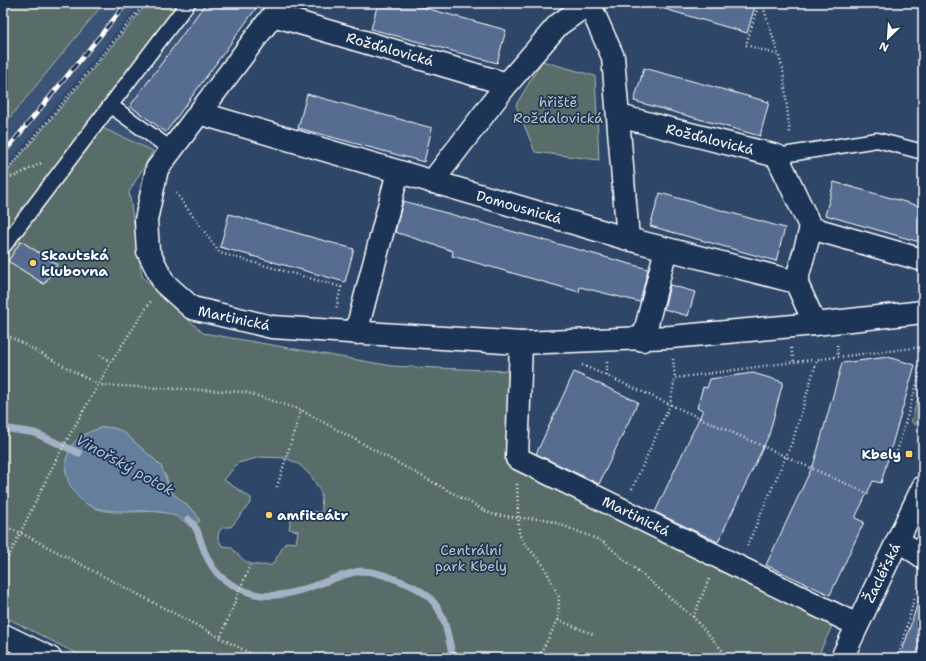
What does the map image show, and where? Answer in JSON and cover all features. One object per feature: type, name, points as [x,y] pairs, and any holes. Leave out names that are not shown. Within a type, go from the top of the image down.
[{"type":"street","points":[[432,182],[507,84],[558,25],[589,3],[613,57],[628,239]]},
{"type":"street","name":"Rožďalovická","points":[[278,9],[507,84]]},
{"type":"street","name":"Martinická","points":[[278,9],[157,169],[146,220],[148,251],[164,283],[192,308],[272,327],[521,343],[643,340],[923,312]]},
{"type":"street","name":"Domousnická","points":[[199,113],[628,239],[796,282]]},
{"type":"street","name":"Rožďalovická","points":[[619,116],[785,155]]},
{"type":"street","points":[[785,155],[811,228],[796,282],[815,324]]},
{"type":"street","points":[[356,333],[398,172]]},
{"type":"street","points":[[811,228],[923,260]]},
{"type":"street","points":[[643,340],[666,249]]},
{"type":"street","points":[[521,343],[526,462]]},
{"type":"street","name":"Martinická","points":[[526,462],[857,625]]},
{"type":"street","name":"Žacléřská","points":[[842,658],[923,487]]},
{"type":"street","points":[[898,540],[923,557]]},
{"type":"street","points":[[3,635],[50,658]]},
{"type":"lane","points":[[3,247],[112,106],[188,3]]},
{"type":"lane","points":[[112,106],[172,150]]},
{"type":"lane","name":"Rožďalovická","points":[[785,155],[877,140],[923,152]]},
{"type":"path","points":[[3,175],[145,3]]},
{"type":"path","points":[[758,3],[746,45],[779,55]]},
{"type":"path","points":[[762,3],[783,69],[785,155]]},
{"type":"path","points":[[157,169],[220,253],[341,287],[335,314]]},
{"type":"path","points":[[3,568],[22,533],[59,454],[136,321],[164,283]]},
{"type":"path","points":[[3,333],[99,385],[245,392],[301,410],[491,514],[518,518],[546,519],[602,541],[693,617],[730,658]]},
{"type":"path","points":[[606,341],[607,376],[871,495]]},
{"type":"path","points":[[838,347],[838,356]]},
{"type":"path","points":[[622,510],[670,405],[675,378],[838,356],[923,347]]},
{"type":"path","points":[[792,353],[794,362]]},
{"type":"path","points":[[100,355],[111,362]]},
{"type":"path","points":[[693,617],[728,561],[787,457],[817,360]]},
{"type":"path","points":[[897,451],[923,362]]},
{"type":"path","points":[[277,487],[301,410]]},
{"type":"path","points":[[526,462],[518,518],[519,534],[525,544],[544,566],[559,597],[558,620],[538,658]]},
{"type":"path","points":[[3,526],[22,533],[221,636],[259,658]]},
{"type":"path","points":[[221,636],[250,565]]},
{"type":"path","points":[[917,588],[923,591]]},
{"type":"path","points":[[898,658],[914,600],[918,598],[923,600]]},
{"type":"path","points":[[558,620],[594,635]]},
{"type":"shaded area","points":[[104,3],[140,3],[3,170],[3,126]]},
{"type":"shaded area","points":[[182,3],[260,3],[153,151],[96,125]]},
{"type":"green space","points":[[3,3],[104,3],[3,126]]},
{"type":"green space","name":"Centrální park Kbely","points":[[148,3],[182,3],[96,125],[153,151],[129,192],[142,276],[203,333],[392,366],[508,371],[507,465],[832,626],[817,658],[85,658],[3,616],[3,177]],"holes":[[[21,241],[57,264],[44,284],[8,261]],[[104,427],[122,431],[154,459],[166,476],[171,492],[188,506],[200,521],[190,526],[179,517],[167,513],[110,512],[97,509],[84,502],[67,475],[65,466],[69,454],[81,440],[91,432]],[[261,457],[286,458],[300,465],[312,477],[321,493],[322,512],[292,511],[289,529],[298,531],[296,543],[286,542],[272,565],[248,563],[231,547],[222,546],[218,538],[219,531],[224,527],[231,527],[251,502],[251,498],[224,480],[238,463]]]},
{"type":"green space","name":"hřiště Rožďalovická","points":[[542,61],[595,76],[599,160],[535,152],[516,105]]},
{"type":"green space","points":[[923,381],[921,416],[915,425],[911,421]]},
{"type":"water","points":[[104,427],[122,431],[154,459],[161,466],[171,492],[195,512],[200,521],[190,527],[177,517],[161,512],[108,510],[92,506],[78,497],[68,480],[66,467],[67,455],[77,439]]},
{"type":"building","points":[[206,3],[260,3],[166,132],[130,106]]},
{"type":"building","points":[[378,3],[407,3],[506,30],[497,63],[371,29]]},
{"type":"building","points":[[662,3],[756,3],[747,33],[661,8]]},
{"type":"building","points":[[644,68],[769,102],[760,136],[634,101]]},
{"type":"building","points":[[307,94],[432,128],[424,162],[298,128]]},
{"type":"building","points":[[834,182],[923,207],[923,243],[825,215]]},
{"type":"building","points":[[660,193],[785,228],[776,261],[650,226]]},
{"type":"building","points":[[403,201],[648,269],[640,302],[580,287],[579,292],[452,256],[453,251],[395,232]]},
{"type":"building","points":[[229,214],[354,249],[345,282],[220,247]]},
{"type":"building","name":"Skautská klubovna","points":[[21,241],[57,265],[44,284],[8,261]]},
{"type":"building","points":[[670,285],[695,292],[688,316],[664,309]]},
{"type":"building","points":[[888,357],[915,365],[881,483],[873,481],[855,518],[864,522],[830,595],[766,565],[814,463],[842,363]]},
{"type":"building","points":[[574,372],[638,402],[599,484],[536,454]]},
{"type":"building","points":[[753,373],[783,382],[769,435],[718,542],[655,512],[703,410],[697,408],[703,387],[707,388],[710,379]]},
{"type":"building","points":[[919,599],[923,600],[923,658],[900,658]]},
{"type":"waterway","name":"Vinořský potok","points":[[3,428],[35,433],[79,453]]},
{"type":"waterway","name":"Vinořský potok","points":[[188,519],[196,529],[212,567],[230,584],[248,592],[268,596],[279,595],[310,587],[346,574],[362,571],[381,574],[414,587],[425,594],[439,610],[444,620],[453,658]]},
{"type":"railway","points":[[3,154],[127,3]]},
{"type":"place","name":"Skautská klubovna","points":[[33,263]]},
{"type":"place","name":"Kbely","points":[[909,454]]},
{"type":"place","name":"amfiteátr","points":[[269,515]]}]
